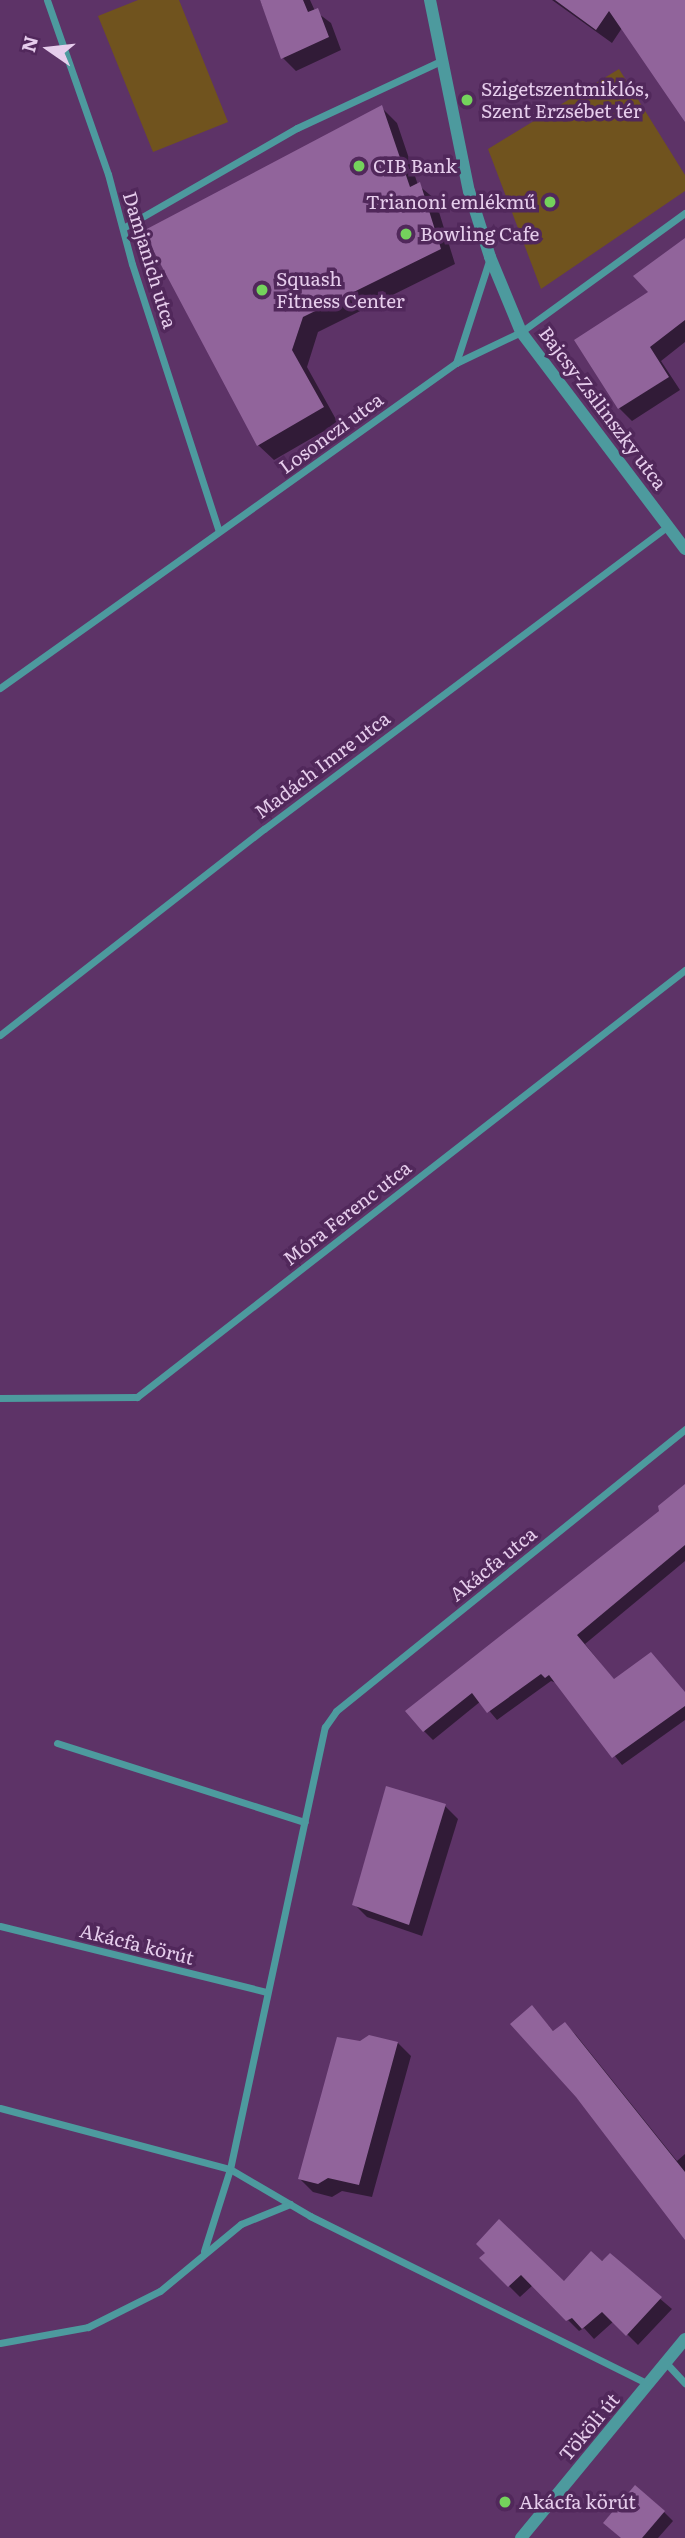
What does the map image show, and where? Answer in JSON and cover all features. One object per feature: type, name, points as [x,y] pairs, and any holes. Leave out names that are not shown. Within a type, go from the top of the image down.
[{"type":"street","name":"Damjanich utca","points":[[47,0],[219,531]]},
{"type":"street","name":"Bajcsy-Zsilinszky utca","points":[[430,0],[469,191],[490,257],[522,332],[685,549]]},
{"type":"street","points":[[123,228],[296,128],[443,60]]},
{"type":"street","name":"Losonczi utca","points":[[0,688],[456,363],[522,332],[685,213]]},
{"type":"street","points":[[456,363],[490,257]]},
{"type":"street","name":"Madách Imre utca","points":[[0,1035],[264,829],[668,526]]},
{"type":"street","name":"Móra Ferenc utca","points":[[0,1398],[137,1397],[685,970]]},
{"type":"street","name":"Akácfa utca","points":[[305,1822],[325,1727],[336,1712],[685,1430]]},
{"type":"street","points":[[57,1743],[305,1822],[266,1992],[230,2169],[204,2250]]},
{"type":"street","name":"Akácfa körút","points":[[0,1926],[266,1992]]},
{"type":"street","points":[[0,2108],[230,2169],[290,2204],[650,2385]]},
{"type":"street","points":[[0,2343],[88,2327],[160,2291],[204,2250],[241,2224],[290,2204]]},
{"type":"street","name":"Tököli út","points":[[521,2538],[667,2365],[685,2339]]},
{"type":"street","points":[[667,2365],[685,2383]]},
{"type":"shaded area","points":[[138,0],[179,0],[228,122],[153,152],[98,16]]},
{"type":"shaded area","points":[[619,69],[685,175],[685,191],[541,289],[488,149]]},
{"type":"building","points":[[260,0],[303,0],[308,12],[318,8],[329,37],[281,59]]},
{"type":"building","points":[[555,0],[685,0],[685,122],[609,11],[596,30]]},
{"type":"building","name":"Squash Fitness Center","points":[[382,105],[410,187],[420,182],[441,249],[303,317],[292,350],[324,407],[257,446],[143,231]]},
{"type":"building","points":[[685,238],[685,320],[650,347],[669,377],[618,409],[574,340],[648,292],[633,276]]},
{"type":"building","points":[[685,1484],[685,1545],[577,1635],[614,1679],[651,1652],[685,1692],[685,1706],[612,1758],[549,1675],[545,1678],[541,1674],[487,1713],[472,1693],[423,1732],[405,1711],[659,1511],[658,1506]]},
{"type":"building","points":[[386,1786],[446,1804],[409,1925],[352,1905]]},
{"type":"building","points":[[532,2005],[553,2031],[565,2022],[685,2172],[685,2240],[576,2097],[510,2024]]},
{"type":"building","points":[[369,2035],[398,2042],[359,2185],[328,2178],[318,2184],[298,2179],[337,2037],[360,2041]]},
{"type":"building","points":[[499,2219],[564,2281],[591,2251],[602,2261],[610,2253],[662,2297],[626,2336],[602,2312],[582,2329],[572,2318],[566,2321],[521,2275],[508,2287],[479,2258],[485,2253],[476,2244]]},
{"type":"building","points":[[635,2485],[665,2511],[642,2538],[621,2538],[603,2523]]},
{"type":"place","name":"Szigetszentmiklós, Szent Erzsébet tér","points":[[467,100]]},
{"type":"place","name":"CIB Bank","points":[[359,166]]},
{"type":"place","name":"Trianoni emlékmű","points":[[550,202]]},
{"type":"place","name":"Bowling Cafe","points":[[406,234]]},
{"type":"place","name":"Squash Fitness Center","points":[[262,290]]},
{"type":"place","name":"Akácfa körút","points":[[505,2502]]}]
